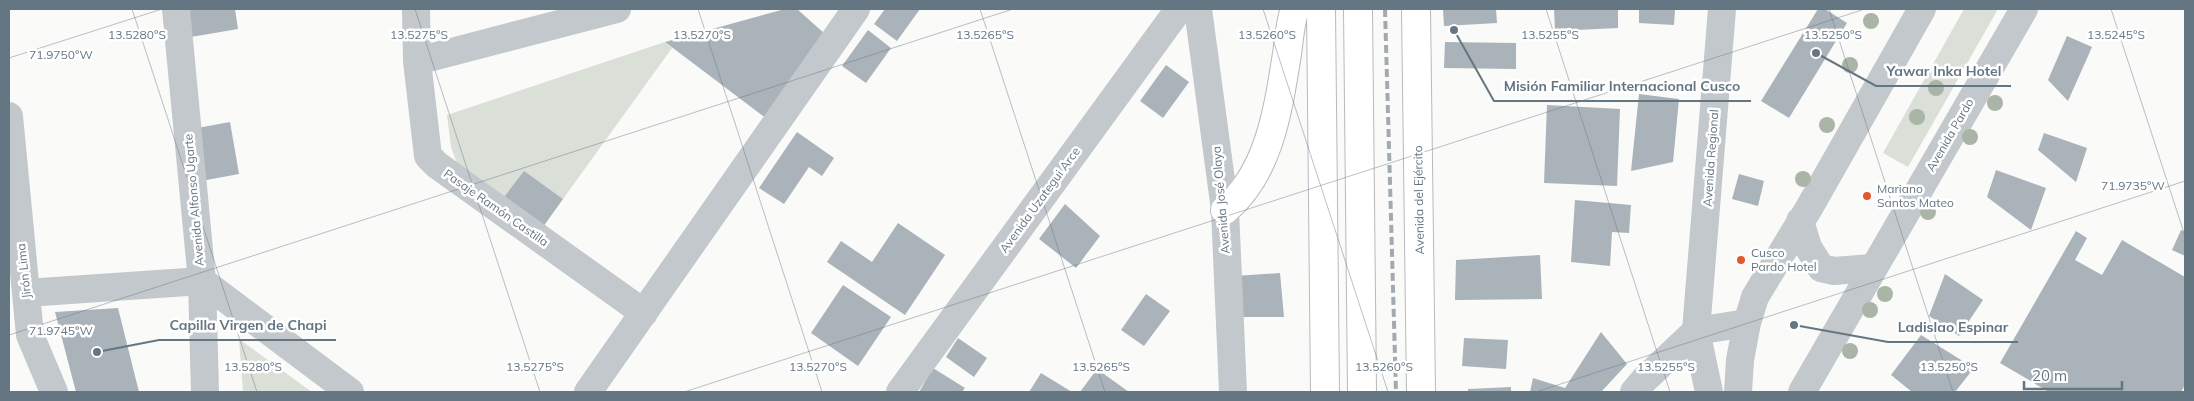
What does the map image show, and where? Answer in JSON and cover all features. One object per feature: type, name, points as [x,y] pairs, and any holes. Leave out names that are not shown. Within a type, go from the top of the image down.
[{"type":"main road","points":[[1224,210],[1239,198],[1256,173],[1277,118],[1295,9]]},
{"type":"main road","points":[[1321,9],[1325,392]]},
{"type":"main road","points":[[1358,9],[1362,392]]},
{"type":"main road","name":"Avenida del Ejército","points":[[1416,9],[1421,392]]},
{"type":"street","name":"Avenida Alfonso Ugarte","points":[[176,9],[202,281],[205,392]]},
{"type":"street","name":"Pasaje Ramón Castilla","points":[[416,9],[417,61],[428,156],[437,166],[644,313]]},
{"type":"street","points":[[417,61],[617,9]]},
{"type":"street","points":[[588,392],[856,9]]},
{"type":"street","name":"Avenida Uzategui Arce","points":[[900,392],[1179,9]]},
{"type":"street","name":"Avenida José Olaya","points":[[1198,9],[1224,210],[1230,389]]},
{"type":"street","name":"Avenida Regional","points":[[1709,392],[1698,319],[1722,9]]},
{"type":"street","points":[[1738,392],[1740,360],[1747,322],[1755,297],[1809,208],[1922,9]]},
{"type":"street","name":"Avenida Pardo","points":[[1802,392],[1872,268],[2024,9]]},
{"type":"street","name":"Jirón Lima","points":[[9,116],[26,293],[20,332],[54,392]]},
{"type":"street","points":[[1800,221],[1808,247],[1821,268],[1834,271],[1872,268]]},
{"type":"street","points":[[26,293],[202,281],[350,392]]},
{"type":"street","points":[[1634,392],[1698,319],[1747,322]]},
{"type":"shaded area","points":[[1964,9],[1998,9],[1908,167],[1883,153]]},
{"type":"shaded area","points":[[665,42],[672,48],[563,199],[524,172],[501,201],[460,171],[451,147],[447,115]]},
{"type":"shaded area","points":[[239,339],[312,392],[243,392]]},
{"type":"building","points":[[180,9],[235,9],[238,29],[185,38]]},
{"type":"building","points":[[785,9],[797,9],[825,34],[767,119],[665,42]]},
{"type":"building","points":[[885,9],[920,9],[897,41],[874,24]]},
{"type":"building","points":[[1443,9],[1496,9],[1497,23],[1444,26]]},
{"type":"building","points":[[1554,9],[1618,9],[1618,28],[1555,31]]},
{"type":"building","points":[[1639,9],[1675,9],[1674,25],[1639,23]]},
{"type":"building","points":[[1818,9],[1825,9],[1847,23],[1789,118],[1761,101]]},
{"type":"building","points":[[868,30],[891,48],[866,83],[842,66]]},
{"type":"building","points":[[2067,36],[2092,47],[2068,101],[2048,80]]},
{"type":"building","points":[[1445,42],[1516,43],[1516,69],[1444,68]]},
{"type":"building","points":[[1166,65],[1189,82],[1163,118],[1140,101]]},
{"type":"building","points":[[1639,94],[1679,99],[1673,162],[1631,171]]},
{"type":"building","points":[[1547,105],[1620,109],[1617,186],[1544,183]]},
{"type":"building","points":[[230,122],[239,174],[201,181],[192,129]]},
{"type":"building","points":[[797,132],[834,158],[822,176],[809,167],[784,204],[759,188]]},
{"type":"building","points":[[2044,133],[2087,148],[2076,182],[2038,150]]},
{"type":"building","points":[[1996,170],[2046,188],[2031,230],[1987,197]]},
{"type":"building","points":[[524,171],[563,199],[543,227],[501,201]]},
{"type":"building","points":[[1739,174],[1764,181],[1758,206],[1732,199]]},
{"type":"building","points":[[1575,200],[1631,205],[1629,233],[1612,232],[1610,266],[1571,262]]},
{"type":"building","points":[[1065,204],[1100,236],[1076,268],[1039,239]]},
{"type":"building","points":[[898,223],[945,255],[905,315],[827,262],[841,241],[872,262]]},
{"type":"building","points":[[2181,230],[2185,232],[2185,256],[2172,250]]},
{"type":"building","points":[[2076,231],[2087,238],[2075,260],[2102,275],[2122,240],[2185,277],[2185,385],[2181,392],[2049,392],[2000,363]]},
{"type":"building","points":[[1540,255],[1542,299],[1455,300],[1456,260]]},
{"type":"building","points":[[1280,273],[1284,317],[1238,317],[1234,276]]},
{"type":"building","points":[[1945,274],[1983,300],[1959,336],[1929,316]]},
{"type":"building","points":[[843,285],[891,317],[858,366],[811,333]]},
{"type":"building","points":[[1146,294],[1170,311],[1144,346],[1121,330]]},
{"type":"building","points":[[118,308],[139,392],[76,392],[55,312]]},
{"type":"building","points":[[1601,332],[1627,364],[1601,392],[1530,392],[1533,378],[1565,388]]},
{"type":"building","points":[[1921,335],[1974,368],[1955,392],[1912,392],[1891,375]]},
{"type":"building","points":[[958,338],[987,358],[974,377],[946,357]]},
{"type":"building","points":[[1464,338],[1508,340],[1506,369],[1462,366]]},
{"type":"building","points":[[933,368],[965,388],[962,392],[919,392]]},
{"type":"building","points":[[1097,369],[1129,392],[1080,392]]},
{"type":"building","points":[[1041,373],[1072,392],[1029,392]]},
{"type":"building","points":[[1511,387],[1511,392],[1468,392],[1468,389]]},
{"type":"railway","points":[[1385,9],[1396,392]]},
{"type":"place","name":"Misión Familiar Internacional Cusco","points":[[1454,30]]},
{"type":"place","name":"Yawar Inka Hotel","points":[[1816,53]]},
{"type":"place","name":"Mariano Santos Mateo","points":[[1867,196]]},
{"type":"place","name":"Cusco Pardo Hotel","points":[[1741,260]]},
{"type":"place","name":"Ladislao Espinar","points":[[1794,325]]},
{"type":"place","name":"Capilla Virgen de Chapi","points":[[97,352]]}]
